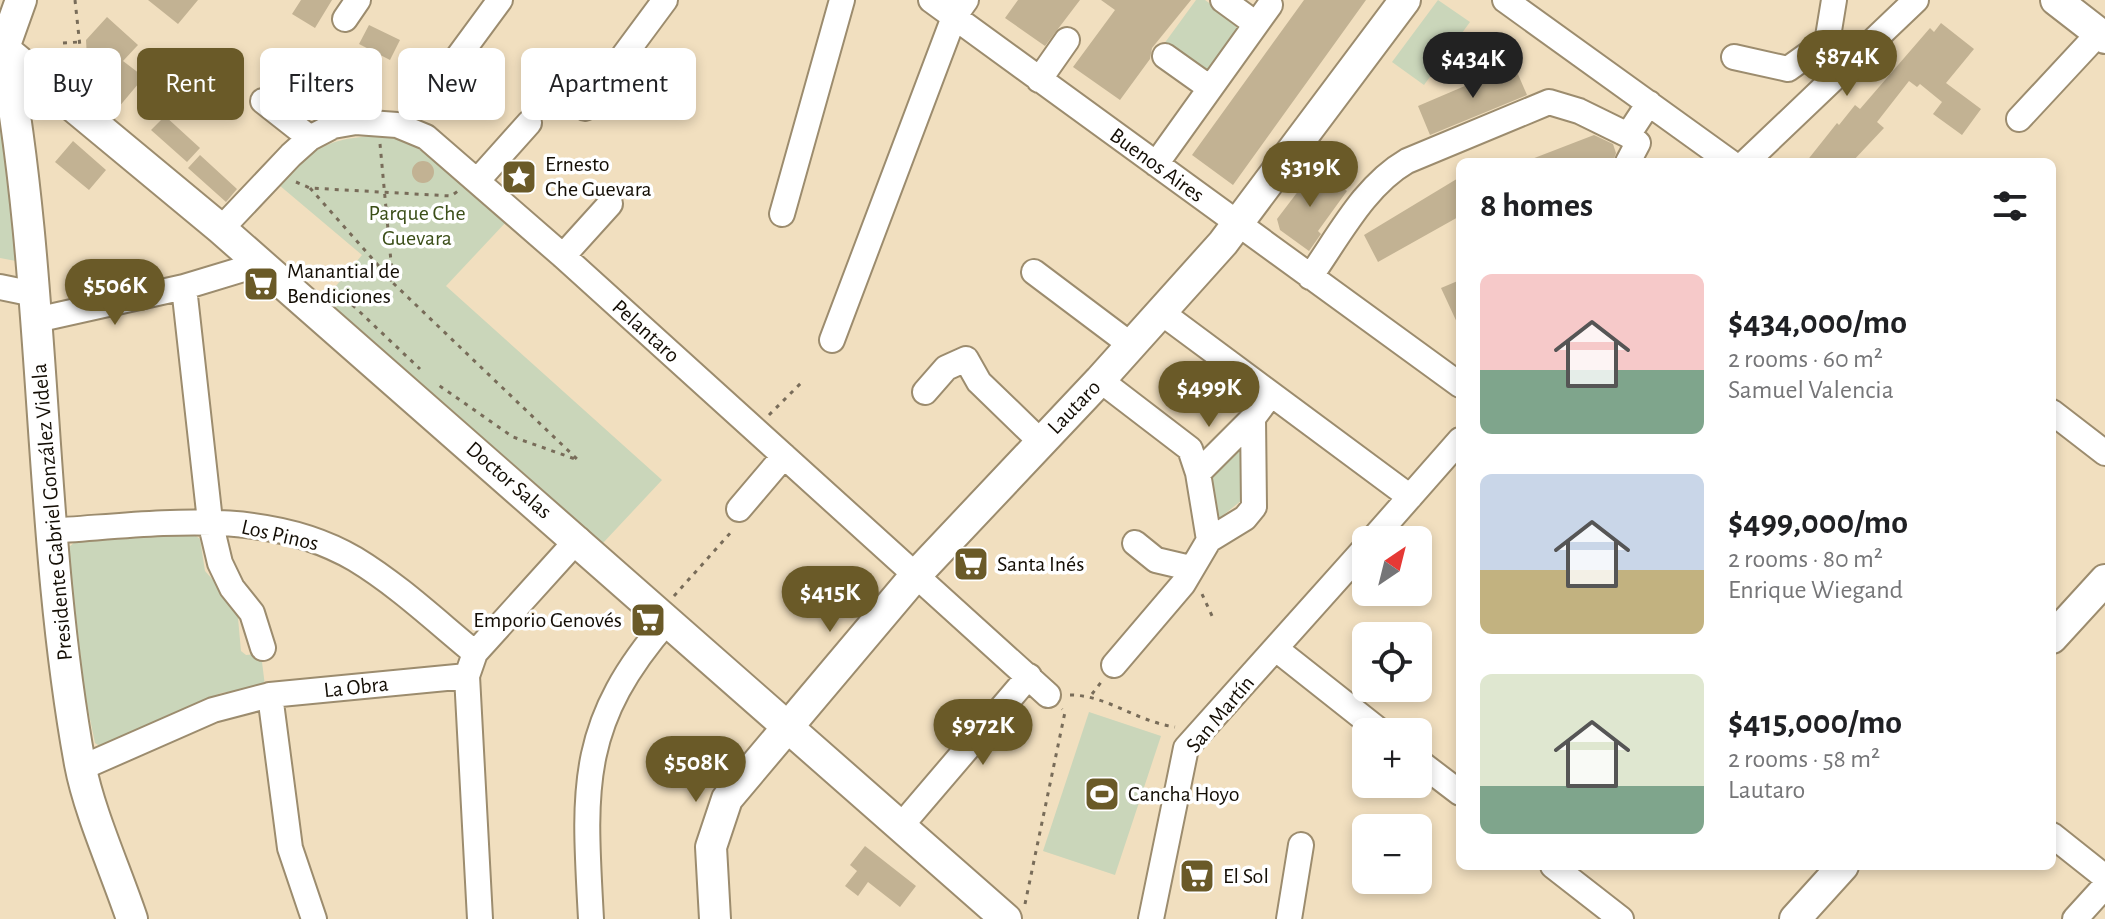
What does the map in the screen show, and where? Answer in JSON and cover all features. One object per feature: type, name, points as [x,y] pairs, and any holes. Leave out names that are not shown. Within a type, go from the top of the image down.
[{"type":"main road","points":[[2,54],[21,0]]},
{"type":"main road","name":"Lautaro","points":[[715,919],[711,847],[727,799],[915,576],[1162,313],[1238,224],[1405,0]]},
{"type":"main road","points":[[2056,0],[2102,35]]},
{"type":"main road","name":"Doctor Salas","points":[[2,54],[24,71]]},
{"type":"main road","name":"Presidente Gabriel González Videla","points":[[2,54],[18,127],[35,307],[49,531],[81,768],[132,919]]},
{"type":"main road","name":"Doctor Salas","points":[[89,120],[221,229],[578,539],[900,827],[1015,912]]},
{"type":"main road","points":[[2056,634],[2105,580]]},
{"type":"main road","points":[[1795,919],[1839,870]]},
{"type":"street","points":[[465,48],[500,0]]},
{"type":"street","points":[[629,48],[665,0]]},
{"type":"street","points":[[782,214],[842,0]]},
{"type":"street","name":"Buenos Aires","points":[[931,0],[960,8],[1039,80],[1456,382]]},
{"type":"street","points":[[1156,164],[1263,14],[1223,0]]},
{"type":"street","points":[[1505,0],[1725,158]]},
{"type":"street","points":[[1825,55],[1834,0]]},
{"type":"street","points":[[1750,158],[1916,0]]},
{"type":"street","points":[[832,340],[960,8]]},
{"type":"street","points":[[2019,119],[2102,35]]},
{"type":"street","points":[[1039,80],[1067,40]]},
{"type":"street","points":[[1734,57],[1788,69],[1809,54],[1855,57]]},
{"type":"street","points":[[1165,56],[1210,88]]},
{"type":"street","points":[[1310,277],[1365,198],[1387,173],[1407,161],[1549,102],[1579,111],[1628,135],[1638,143],[1630,158]]},
{"type":"street","points":[[1628,135],[1649,103]]},
{"type":"street","points":[[287,120],[310,138]]},
{"type":"street","name":"Pelantaro","points":[[221,229],[310,138],[333,126],[356,122],[397,125],[426,137],[563,256],[1048,695]]},
{"type":"street","points":[[478,180],[529,123]]},
{"type":"street","points":[[563,256],[610,204]]},
{"type":"street","points":[[0,287],[35,307],[184,287],[260,264]]},
{"type":"street","points":[[1034,272],[1131,345]]},
{"type":"street","points":[[184,287],[210,521],[220,563],[232,588],[252,613],[263,648]]},
{"type":"street","points":[[1162,313],[1410,497]]},
{"type":"street","points":[[925,392],[946,368],[966,359],[979,382],[1041,442]]},
{"type":"street","points":[[1100,380],[1190,449],[1198,473],[1209,540]]},
{"type":"street","points":[[1198,473],[1253,418],[1271,394]]},
{"type":"street","points":[[2056,415],[2105,453]]},
{"type":"street","points":[[1114,665],[1183,584],[1209,540],[1245,518],[1254,507],[1253,418]]},
{"type":"street","points":[[1384,526],[1456,445]]},
{"type":"street","points":[[739,509],[784,456]]},
{"type":"street","name":"Los Pinos","points":[[49,531],[210,521],[273,529],[320,543],[353,558],[386,580],[471,664]]},
{"type":"street","points":[[480,919],[471,664],[578,539]]},
{"type":"street","points":[[1135,543],[1156,560],[1190,568]]},
{"type":"street","name":"San Martín","points":[[1151,919],[1186,748],[1352,563]]},
{"type":"street","points":[[591,919],[585,804],[597,733],[620,683],[664,617]]},
{"type":"street","points":[[1276,649],[1363,718]]},
{"type":"street","name":"La Obra","points":[[81,768],[213,710],[270,695],[471,664]]},
{"type":"street","points":[[900,827],[1029,676]]},
{"type":"street","points":[[270,695],[290,848],[314,919]]},
{"type":"street","points":[[1432,772],[1456,790]]},
{"type":"street","points":[[2056,838],[2105,877]]},
{"type":"street","points":[[1289,919],[1301,845]]},
{"type":"street","points":[[1558,870],[1621,919]]},
{"type":"street","points":[[2075,919],[2105,886]]},
{"type":"path","points":[[75,0],[81,48]]},
{"type":"path","points":[[63,43],[80,42]]},
{"type":"path","points":[[378,124],[393,283]]},
{"type":"path","points":[[435,383],[513,437],[578,460],[393,283],[310,188],[451,196]]},
{"type":"path","points":[[321,317],[343,296],[424,372]]},
{"type":"path","points":[[755,429],[802,382]]},
{"type":"path","points":[[664,617],[739,522],[739,509]]},
{"type":"path","points":[[1048,695],[1091,695],[1147,723],[1179,728]]},
{"type":"path","points":[[1015,912],[1065,712],[1048,695]]},
{"type":"green space","points":[[1196,0],[1205,0],[1244,28],[1208,80],[1161,48]]},
{"type":"green space","points":[[1438,0],[1470,22],[1424,85],[1392,62]]},
{"type":"green space","points":[[0,128],[3,129],[16,261],[0,258]]},
{"type":"green space","name":"Parque Che Guevara","points":[[397,135],[435,159],[506,222],[446,286],[662,480],[603,543],[325,299],[362,255],[279,185],[318,149],[359,137]]},
{"type":"green space","points":[[1246,439],[1242,500],[1216,521],[1207,479]]},
{"type":"green space","points":[[192,533],[200,539],[205,571],[237,607],[241,651],[246,655],[261,654],[265,686],[221,693],[103,748],[95,743],[85,695],[68,548],[77,540]]},
{"type":"green space","name":"Cancha Hoyo","points":[[1089,712],[1161,736],[1115,875],[1043,851]]},
{"type":"building","points":[[148,0],[198,0],[178,24]]},
{"type":"building","points":[[301,0],[332,0],[315,28],[292,14]]},
{"type":"building","points":[[1018,0],[1080,0],[1045,46],[1005,18]]},
{"type":"building","points":[[1101,0],[1191,0],[1152,48],[1150,59],[1120,100],[1073,67],[1115,10]]},
{"type":"building","points":[[1304,0],[1366,0],[1233,185],[1192,155]]},
{"type":"building","points":[[107,17],[138,45],[123,61],[137,72],[137,85],[121,104],[121,48],[86,48],[86,40]]},
{"type":"building","points":[[1941,23],[1974,49],[1946,83],[1981,109],[1962,135],[1933,114],[1942,102],[1920,84],[1917,87],[1909,81],[1877,122],[1884,128],[1856,158],[1809,158],[1855,105],[1860,109],[1930,28],[1934,32]]},
{"type":"building","points":[[369,25],[400,40],[390,60],[382,56],[382,48],[367,48],[359,44]]},
{"type":"building","points":[[1514,65],[1527,95],[1430,135],[1418,106]]},
{"type":"building","points":[[161,120],[169,120],[200,148],[187,162],[151,130]]},
{"type":"building","points":[[1594,135],[1613,144],[1616,153],[1614,158],[1534,158]]},
{"type":"building","points":[[73,141],[106,170],[89,190],[55,162]]},
{"type":"building","points":[[200,155],[237,189],[226,202],[188,168]]},
{"type":"building","points":[[423,161],[431,164],[434,172],[431,180],[423,183],[415,180],[412,172],[415,164]]},
{"type":"building","points":[[1315,169],[1347,191],[1318,231],[1321,234],[1309,251],[1280,230],[1277,219]]},
{"type":"building","points":[[1456,179],[1456,218],[1378,262],[1364,235]]},
{"type":"building","points":[[1456,282],[1456,320],[1441,288]]},
{"type":"building","points":[[865,846],[916,886],[900,907],[868,882],[858,896],[845,886],[857,871],[850,865]]},
{"type":"place","name":"Ernesto Che Guevara","points":[[519,177]]},
{"type":"place","name":"Manantial de Bendiciones","points":[[261,284]]},
{"type":"place","name":"Santa Inés","points":[[971,564]]},
{"type":"place","name":"Emporio Genovés","points":[[648,620]]},
{"type":"place","name":"Cancha Hoyo","points":[[1102,794]]},
{"type":"place","name":"El Sol","points":[[1197,876]]}]
